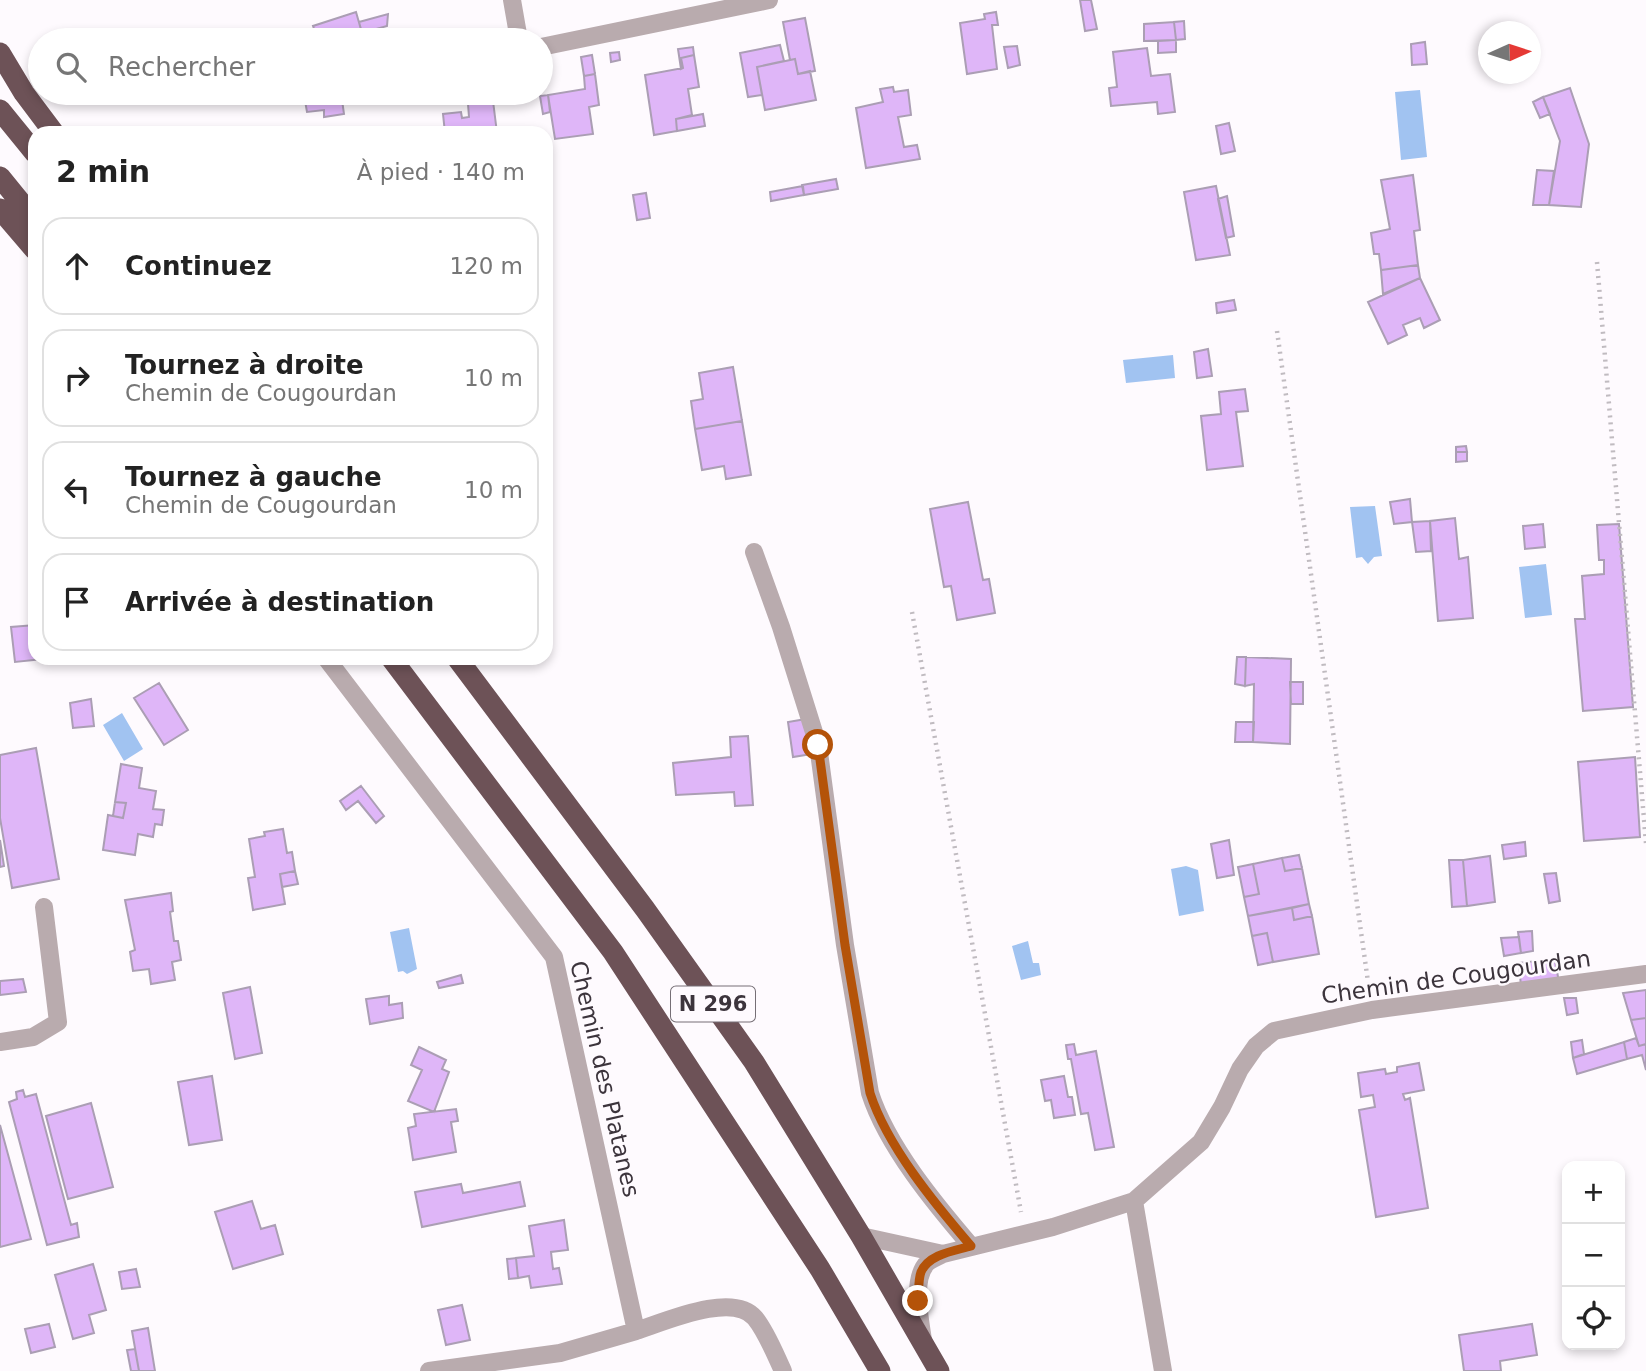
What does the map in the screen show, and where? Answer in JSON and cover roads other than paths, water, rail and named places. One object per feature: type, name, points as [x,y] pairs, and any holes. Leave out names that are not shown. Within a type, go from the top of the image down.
[{"type":"highway","points":[[0,53],[28,98]]},
{"type":"highway","points":[[33,105],[49,126]]},
{"type":"highway","points":[[0,110],[28,144]]},
{"type":"highway","points":[[0,177],[28,211]]},
{"type":"highway","points":[[0,209],[28,242]]},
{"type":"highway","name":"N 296","points":[[396,665],[613,953],[820,1269],[880,1371]]},
{"type":"highway","name":"N 296","points":[[462,665],[637,898],[754,1062],[861,1236],[939,1371]]},
{"type":"street","points":[[512,0],[517,28]]},
{"type":"street","points":[[553,45],[769,0]]},
{"type":"street","points":[[754,552],[818,745],[848,970],[875,1110],[900,1154],[971,1246]]},
{"type":"street","name":"Chemin des Platanes","points":[[331,665],[554,957],[636,1331]]},
{"type":"street","points":[[0,1042],[33,1037],[58,1022],[44,907]]},
{"type":"street","name":"Chemin de Cougourdan","points":[[923,1343],[918,1301],[920,1273],[929,1262],[943,1254],[1025,1234],[1134,1201],[1201,1142],[1240,1069],[1256,1046],[1274,1031],[1372,1010],[1646,974]]},
{"type":"street","points":[[1134,1201],[1163,1371]]},
{"type":"street","name":"Chemin de Cougourdan","points":[[861,1236],[943,1254]]},
{"type":"street","points":[[429,1371],[560,1353],[711,1308],[735,1306],[754,1316],[783,1371]]},
{"type":"water","points":[[1420,90],[1427,157],[1401,160],[1395,92]]},
{"type":"water","points":[[1173,355],[1175,378],[1126,383],[1123,360]]},
{"type":"water","points":[[1375,506],[1382,556],[1374,557],[1368,564],[1362,557],[1356,558],[1350,507]]},
{"type":"water","points":[[1546,564],[1552,615],[1525,618],[1519,567]]},
{"type":"water","points":[[122,713],[143,749],[124,761],[103,725]]},
{"type":"water","points":[[1186,866],[1198,870],[1204,911],[1179,916],[1171,869]]},
{"type":"water","points":[[409,928],[417,969],[407,974],[398,972],[390,932]]},
{"type":"water","points":[[1028,941],[1033,963],[1039,963],[1041,975],[1021,980],[1012,946]]}]
